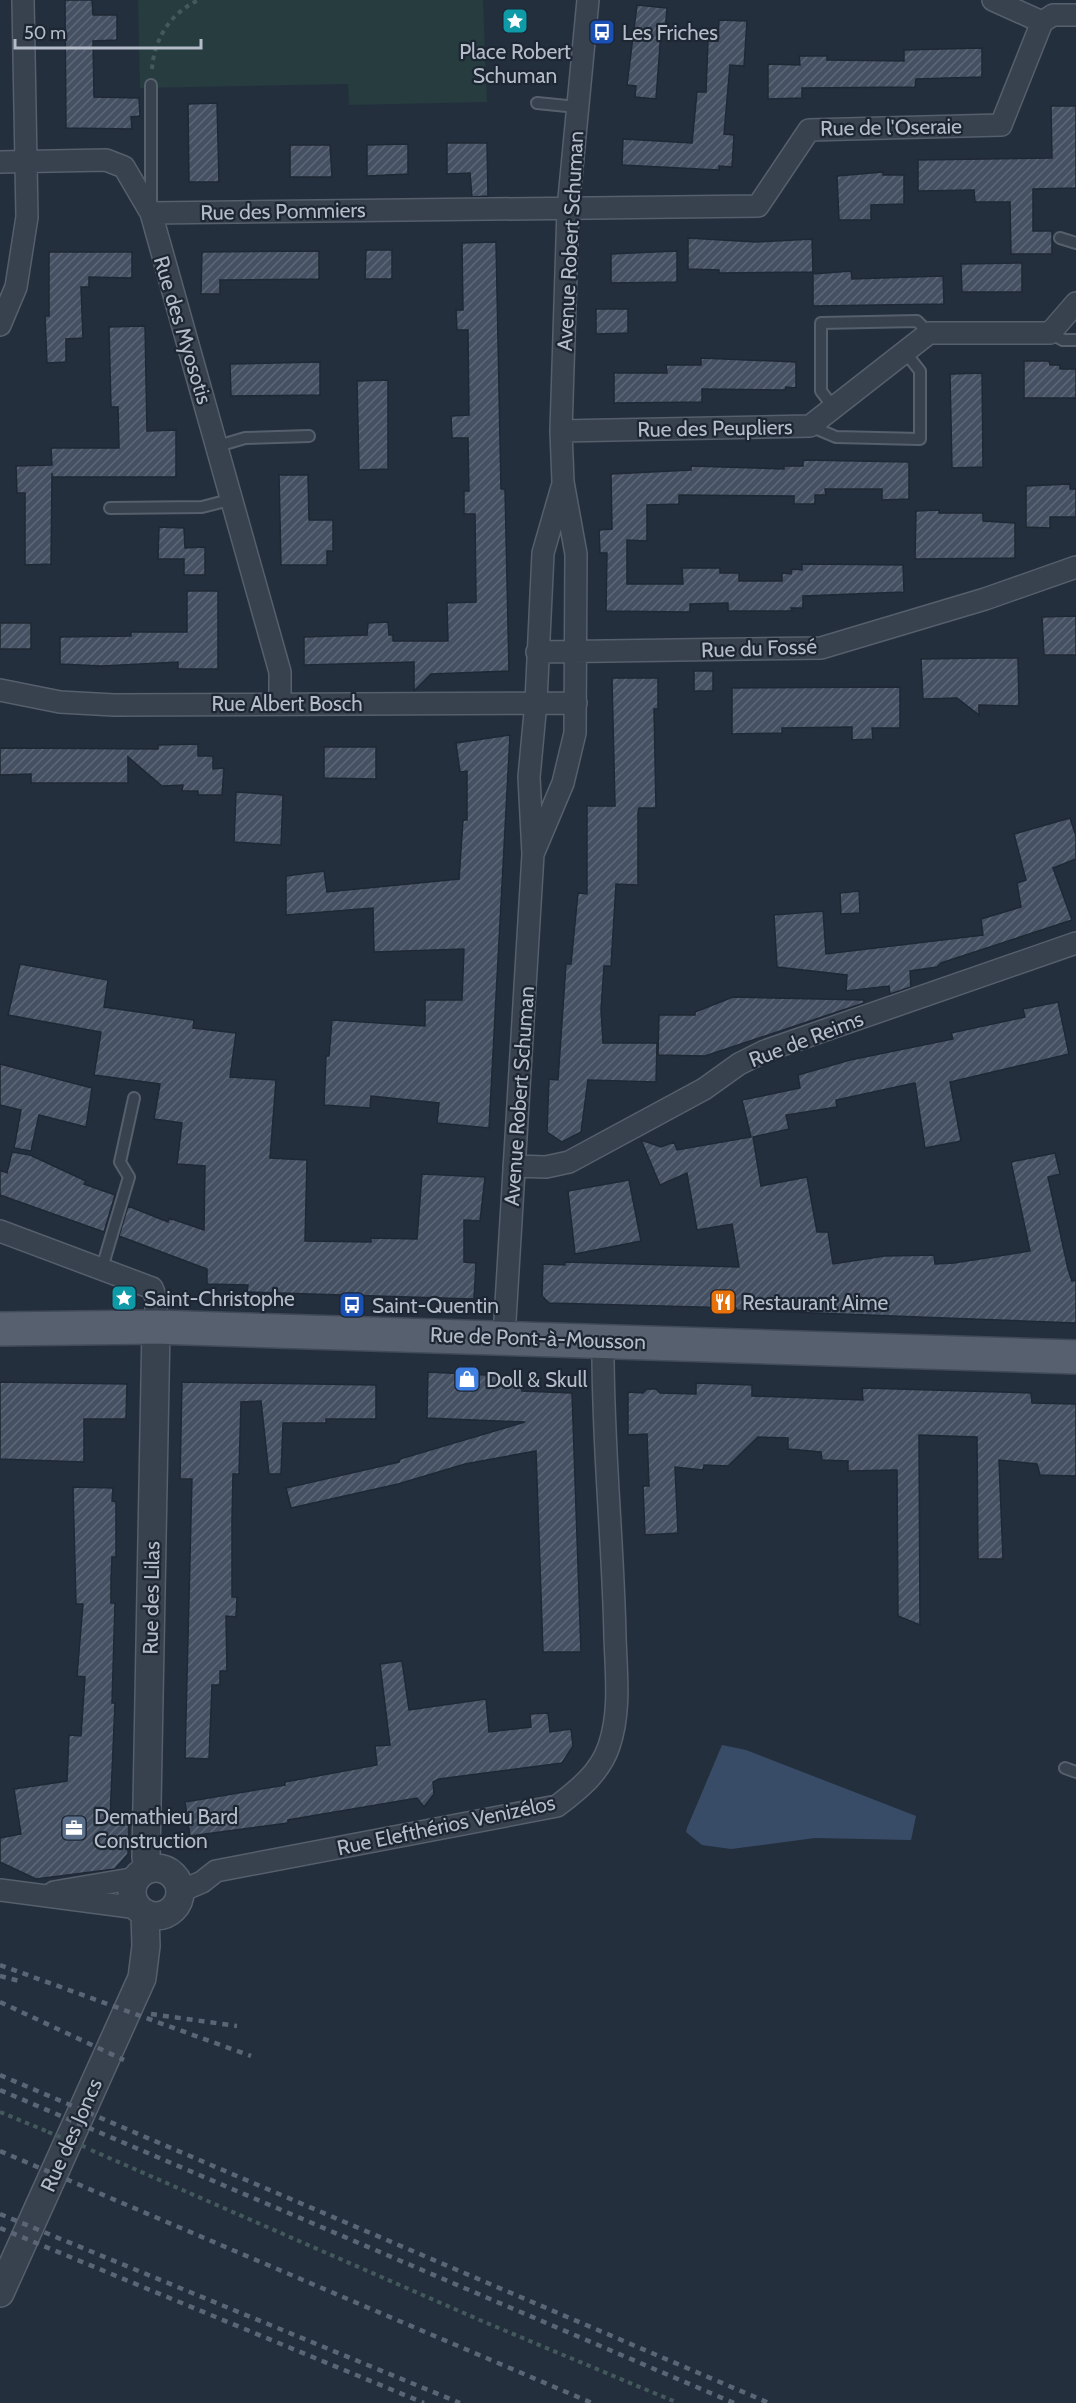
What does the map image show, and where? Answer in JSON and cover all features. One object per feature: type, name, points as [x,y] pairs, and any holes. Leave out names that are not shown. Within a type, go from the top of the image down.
[{"type":"main road","name":"Rue de Pont-à-Mousson","points":[[0,1329],[156,1327],[1076,1357]]},
{"type":"street","points":[[0,325],[16,287],[27,217],[23,0]]},
{"type":"street","name":"Avenue Robert Schuman","points":[[533,854],[562,783],[576,733],[576,555],[564,482],[561,431],[568,209],[588,0]]},
{"type":"street","points":[[993,0],[1042,22],[1053,15],[1076,15]]},
{"type":"street","name":"Rue de l'Oseraie","points":[[568,209],[758,206],[809,129],[1002,125],[1042,22]]},
{"type":"street","points":[[0,162],[106,160],[124,167],[151,213]]},
{"type":"street","name":"Rue des Pommiers","points":[[151,213],[568,209]]},
{"type":"street","name":"Rue des Myosotis","points":[[151,213],[158,246],[218,446],[280,672],[280,703]]},
{"type":"street","points":[[929,333],[1050,333],[1076,303]]},
{"type":"street","name":"Rue des Peupliers","points":[[561,431],[810,426],[929,333]]},
{"type":"street","name":"Avenue Robert Schuman","points":[[504,1337],[533,854],[529,777],[536,702],[543,553],[564,482]]},
{"type":"street","name":"Rue du Fossé","points":[[537,652],[821,648],[985,599],[1076,567]]},
{"type":"street","name":"Rue Albert Bosch","points":[[0,690],[60,702],[114,705],[576,703]]},
{"type":"street","name":"Rue de Reims","points":[[514,1166],[546,1167],[569,1162],[704,1089],[765,1051],[1076,943]]},
{"type":"street","points":[[0,1231],[152,1288],[156,1298],[156,1327]]},
{"type":"street","name":"Rue des Lilas","points":[[156,1327],[146,1857],[143,1873],[132,1893],[158,1906]]},
{"type":"street","name":"Rue Elefthérios Venizélos","points":[[158,1906],[202,1882],[216,1871],[556,1806],[587,1784],[609,1747],[616,1711],[614,1565],[602,1394],[603,1341]]},
{"type":"street","points":[[0,1890],[30,1896],[158,1906],[180,1884],[171,1872],[157,1868],[143,1873],[30,1896]]},
{"type":"street","name":"Rue des Joncs","points":[[0,2293],[142,1978],[155,1966],[163,1945],[158,1906]]},
{"type":"lane","points":[[151,85],[151,213]]},
{"type":"lane","points":[[537,103],[577,107]]},
{"type":"lane","points":[[1060,238],[1076,243]]},
{"type":"lane","points":[[834,408],[820,391],[821,323],[917,321],[929,333]]},
{"type":"lane","points":[[1050,333],[1063,340],[1076,340]]},
{"type":"lane","points":[[810,426],[836,437],[920,439],[920,371],[905,352]]},
{"type":"lane","points":[[218,446],[245,438],[309,436]]},
{"type":"lane","points":[[110,508],[202,507],[233,499]]},
{"type":"lane","points":[[102,1268],[129,1177],[120,1162],[134,1098]]},
{"type":"path","points":[[151,85],[153,51],[168,23],[187,5],[199,0]]},
{"type":"path","points":[[0,2112],[678,2403]]},
{"type":"green space","points":[[138,0],[483,0],[487,102],[349,105],[348,84],[140,88]]},
{"type":"water","points":[[722,1745],[746,1750],[916,1816],[911,1840],[815,1838],[731,1849],[702,1845],[686,1832]]},
{"type":"building","points":[[65,0],[92,0],[93,15],[117,15],[117,40],[93,41],[94,97],[139,98],[140,116],[131,117],[132,129],[66,128]]},
{"type":"building","points":[[637,5],[667,8],[665,32],[661,32],[656,99],[635,97],[636,86],[627,85]]},
{"type":"building","points":[[719,20],[747,21],[744,66],[730,65],[724,134],[734,135],[732,167],[719,166],[719,170],[622,165],[623,139],[692,143],[697,92],[706,92],[708,41],[718,41]]},
{"type":"building","points":[[982,48],[982,77],[916,79],[915,87],[802,88],[802,98],[768,99],[768,64],[800,65],[799,56],[827,56],[827,60],[904,61],[904,50]]},
{"type":"building","points":[[217,103],[219,182],[189,182],[188,104]]},
{"type":"building","points":[[1051,106],[1076,106],[1076,188],[1033,189],[1033,231],[1052,231],[1052,254],[1011,254],[1010,202],[975,202],[974,190],[918,191],[918,160],[1052,158]]},
{"type":"building","points":[[447,143],[487,143],[488,196],[472,197],[470,173],[447,174]]},
{"type":"building","points":[[408,144],[408,174],[367,176],[367,145]]},
{"type":"building","points":[[290,145],[330,145],[332,177],[290,177]]},
{"type":"building","points":[[883,172],[883,175],[904,175],[904,204],[871,205],[871,220],[839,220],[837,176]]},
{"type":"building","points":[[688,238],[756,242],[812,239],[813,272],[719,273],[719,270],[688,269]]},
{"type":"building","points":[[496,242],[501,489],[505,489],[509,671],[431,674],[414,691],[414,662],[304,665],[304,637],[367,635],[368,623],[388,622],[389,635],[393,635],[393,641],[448,641],[447,603],[476,602],[475,514],[464,514],[464,491],[469,491],[468,438],[452,438],[451,416],[469,415],[468,330],[457,330],[456,310],[463,310],[462,243]]},
{"type":"building","points":[[366,250],[392,250],[392,279],[365,279]]},
{"type":"building","points":[[319,251],[319,279],[220,280],[220,294],[201,294],[202,252]]},
{"type":"building","points":[[677,251],[677,282],[611,283],[611,254]]},
{"type":"building","points":[[49,252],[132,252],[132,278],[89,277],[89,287],[81,287],[83,338],[66,339],[66,362],[47,363],[45,316],[49,316]]},
{"type":"building","points":[[1022,263],[1022,292],[962,292],[961,264]]},
{"type":"building","points":[[851,271],[852,279],[943,276],[944,304],[813,306],[813,274]]},
{"type":"building","points":[[596,309],[628,309],[628,333],[596,334]]},
{"type":"building","points":[[145,326],[147,431],[176,430],[176,477],[52,477],[52,473],[51,564],[25,565],[25,493],[17,493],[16,466],[52,465],[51,448],[119,448],[118,407],[111,407],[109,327]]},
{"type":"building","points":[[701,358],[796,362],[796,388],[786,387],[785,390],[702,389],[702,402],[614,403],[614,373],[667,373],[666,365],[701,365]]},
{"type":"building","points":[[1024,361],[1049,361],[1050,365],[1060,365],[1060,369],[1076,369],[1076,398],[1024,398]]},
{"type":"building","points":[[320,362],[320,395],[231,396],[230,364]]},
{"type":"building","points":[[982,373],[983,467],[952,468],[950,374]]},
{"type":"building","points":[[388,380],[388,469],[359,470],[357,381]]},
{"type":"building","points":[[803,460],[909,462],[909,499],[882,500],[882,489],[825,489],[826,495],[815,495],[815,504],[794,504],[794,496],[679,495],[679,504],[647,505],[647,541],[627,540],[627,584],[683,584],[682,568],[720,568],[720,573],[739,573],[739,581],[782,581],[782,573],[791,574],[792,569],[802,570],[802,564],[903,565],[904,592],[803,596],[803,608],[791,608],[792,611],[728,611],[728,603],[690,604],[690,612],[606,611],[607,553],[600,553],[599,530],[612,529],[611,474],[691,470],[691,466],[784,469],[784,466],[803,466]]},
{"type":"building","points":[[279,475],[308,475],[309,520],[333,520],[333,551],[327,551],[327,565],[281,565]]},
{"type":"building","points":[[1070,484],[1070,489],[1076,489],[1076,517],[1050,517],[1050,528],[1026,527],[1026,486]]},
{"type":"building","points":[[939,510],[939,513],[983,513],[983,521],[1015,523],[1015,558],[915,559],[916,511]]},
{"type":"building","points":[[159,527],[184,528],[185,548],[205,547],[205,575],[184,575],[184,559],[158,559]]},
{"type":"building","points":[[187,591],[218,591],[218,669],[178,669],[178,662],[102,666],[60,664],[60,637],[131,636],[131,632],[187,632]]},
{"type":"building","points":[[1076,616],[1076,655],[1044,655],[1042,617]]},
{"type":"building","points":[[0,623],[31,623],[31,649],[0,649]]},
{"type":"building","points":[[1018,658],[1019,706],[979,705],[979,715],[957,698],[923,699],[921,659]]},
{"type":"building","points":[[694,671],[713,671],[713,691],[694,691]]},
{"type":"building","points":[[612,678],[658,678],[658,709],[654,709],[656,808],[639,808],[638,812],[638,885],[616,884],[611,966],[604,966],[601,1010],[603,1043],[657,1043],[656,1082],[588,1080],[581,1132],[562,1142],[547,1132],[549,1079],[558,1080],[566,964],[571,964],[578,893],[587,894],[587,806],[615,806]]},
{"type":"building","points":[[900,687],[900,728],[872,728],[873,739],[852,740],[852,727],[782,728],[782,733],[732,734],[732,688]]},
{"type":"building","points":[[510,735],[489,1128],[437,1123],[439,1103],[371,1096],[370,1108],[324,1105],[326,1056],[329,1056],[332,1020],[425,1026],[425,1000],[462,1000],[464,949],[374,952],[373,908],[286,915],[286,876],[324,871],[327,892],[459,879],[463,820],[467,820],[467,771],[460,772],[456,743]]},
{"type":"building","points":[[198,744],[198,756],[213,756],[213,769],[224,768],[222,795],[198,795],[198,791],[182,791],[183,785],[162,786],[128,757],[128,783],[31,783],[31,774],[0,775],[0,748],[158,749],[158,745]]},
{"type":"building","points":[[324,747],[376,747],[376,779],[324,778]]},
{"type":"building","points":[[236,792],[283,795],[281,845],[234,842]]},
{"type":"building","points":[[1070,818],[1076,836],[1076,859],[1053,868],[1072,920],[941,963],[937,967],[910,971],[911,987],[890,994],[889,986],[846,991],[847,975],[777,967],[774,915],[823,911],[826,954],[983,935],[981,919],[1021,907],[1017,883],[1026,880],[1014,834]]},
{"type":"building","points":[[859,891],[860,913],[841,914],[840,893]]},
{"type":"building","points":[[20,964],[108,980],[104,1007],[194,1020],[193,1028],[236,1033],[230,1077],[276,1080],[270,1158],[307,1160],[305,1241],[371,1242],[371,1238],[417,1239],[422,1174],[485,1177],[480,1221],[464,1220],[464,1262],[476,1263],[474,1299],[247,1292],[248,1285],[207,1284],[207,1269],[119,1236],[128,1206],[168,1222],[169,1218],[204,1230],[205,1166],[177,1164],[182,1123],[154,1119],[160,1084],[94,1075],[101,1032],[8,1015]]},
{"type":"building","points":[[733,997],[864,1000],[864,1003],[705,1056],[658,1055],[659,1015],[695,1015],[695,1012]]},
{"type":"building","points":[[1058,1002],[1069,1054],[950,1082],[961,1141],[925,1148],[915,1083],[836,1100],[837,1107],[786,1115],[789,1129],[753,1137],[761,1186],[807,1177],[817,1232],[828,1232],[833,1264],[885,1256],[934,1255],[935,1264],[954,1263],[1030,1251],[1011,1162],[1055,1153],[1060,1174],[1048,1177],[1068,1269],[1072,1281],[1076,1280],[1076,1323],[736,1310],[736,1308],[549,1303],[542,1296],[543,1264],[565,1265],[565,1262],[739,1267],[732,1224],[697,1230],[687,1173],[660,1185],[641,1140],[661,1147],[674,1142],[677,1150],[751,1137],[742,1100],[800,1088],[798,1075],[850,1060],[953,1039],[951,1033],[1025,1017],[1023,1009]]},
{"type":"building","points":[[0,1064],[92,1088],[86,1127],[39,1115],[31,1151],[14,1148],[21,1110],[0,1105]]},
{"type":"building","points":[[12,1152],[30,1155],[86,1181],[84,1184],[115,1195],[104,1232],[0,1195],[0,1170],[7,1173]]},
{"type":"building","points":[[629,1180],[641,1241],[575,1254],[568,1191]]},
{"type":"building","points":[[428,1372],[522,1377],[522,1391],[572,1393],[581,1652],[543,1652],[536,1451],[465,1464],[398,1484],[291,1508],[286,1488],[399,1462],[400,1459],[525,1422],[427,1418]]},
{"type":"building","points":[[0,1382],[127,1384],[126,1419],[84,1419],[84,1462],[0,1459]]},
{"type":"building","points":[[182,1382],[376,1385],[376,1419],[326,1419],[326,1423],[283,1423],[281,1474],[269,1474],[261,1401],[241,1402],[239,1474],[233,1474],[232,1597],[237,1597],[236,1617],[226,1616],[227,1671],[220,1671],[220,1685],[212,1685],[209,1759],[185,1758],[192,1479],[180,1479]]},
{"type":"building","points":[[696,1383],[752,1385],[752,1396],[863,1400],[862,1388],[1031,1393],[1032,1403],[1076,1404],[1076,1476],[1040,1475],[1037,1464],[999,1460],[1003,1559],[978,1559],[977,1437],[919,1435],[920,1625],[898,1616],[897,1470],[848,1471],[848,1461],[822,1460],[821,1452],[788,1449],[788,1438],[758,1437],[728,1466],[704,1465],[703,1470],[675,1467],[678,1533],[645,1535],[643,1486],[649,1486],[647,1434],[628,1435],[628,1392],[643,1393],[647,1389],[656,1389],[660,1393],[696,1394]]},
{"type":"building","points":[[73,1487],[113,1488],[112,1501],[116,1502],[116,1557],[112,1557],[111,1578],[111,1603],[115,1603],[112,1703],[115,1703],[110,1819],[129,1816],[128,1854],[115,1869],[36,1879],[0,1862],[0,1838],[21,1834],[14,1789],[67,1781],[69,1735],[81,1736],[85,1677],[77,1676],[83,1604],[76,1604]]},
{"type":"building","points":[[402,1661],[409,1710],[486,1699],[489,1732],[531,1727],[530,1714],[548,1713],[550,1732],[571,1729],[573,1746],[562,1763],[439,1779],[433,1782],[434,1794],[424,1807],[417,1798],[288,1820],[288,1823],[190,1836],[185,1802],[285,1785],[285,1782],[377,1765],[375,1746],[390,1745],[380,1664]]},
{"type":"railway","points":[[0,1965],[251,2056]]},
{"type":"railway","points":[[0,1976],[23,1982]]},
{"type":"railway","points":[[0,2002],[124,2060]]},
{"type":"railway","points":[[151,2014],[237,2026]]},
{"type":"railway","points":[[0,2075],[769,2403]]},
{"type":"railway","points":[[0,2090],[734,2403]]},
{"type":"railway","points":[[0,2151],[592,2403]]},
{"type":"railway","points":[[0,2214],[460,2403]]},
{"type":"railway","points":[[0,2228],[424,2403]]},
{"type":"place","name":"Place Robert Schuman","points":[[515,21]]},
{"type":"place","name":"Les Friches","points":[[602,32]]},
{"type":"place","name":"Saint-Christophe","points":[[124,1298]]},
{"type":"place","name":"Restaurant Aime","points":[[723,1302]]},
{"type":"place","name":"Saint-Quentin","points":[[352,1305]]},
{"type":"place","name":"Doll & Skull","points":[[467,1379]]},
{"type":"place","name":"Demathieu Bard Construction","points":[[74,1828]]}]
